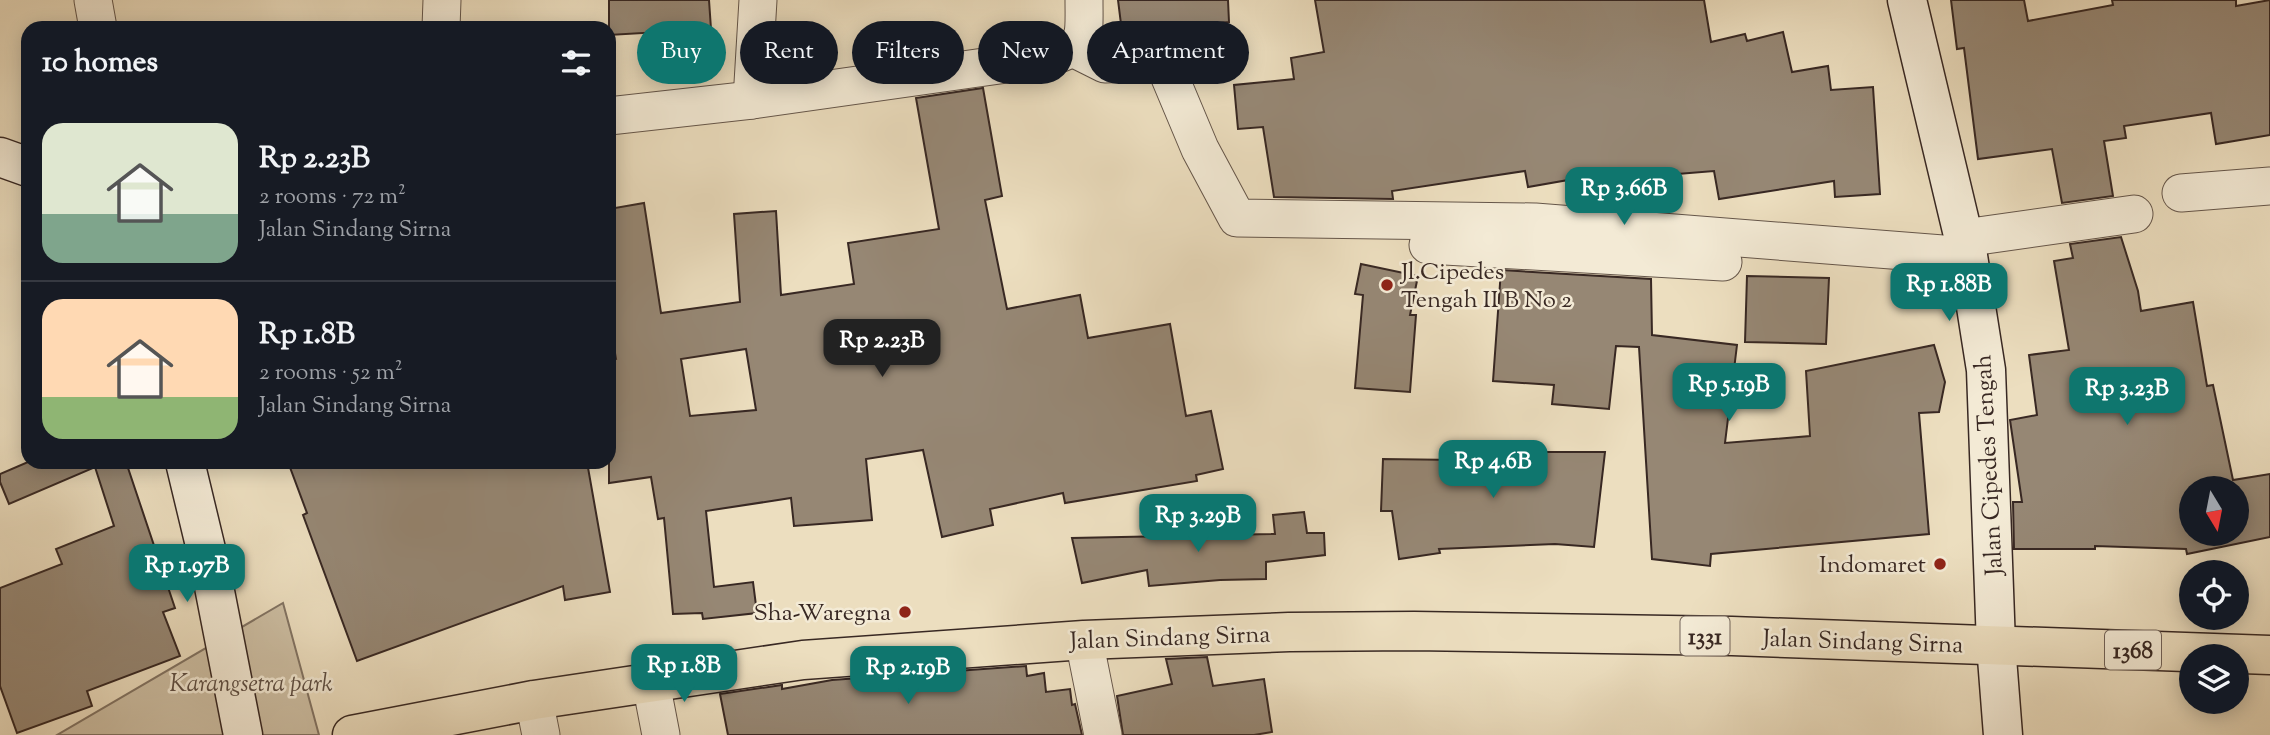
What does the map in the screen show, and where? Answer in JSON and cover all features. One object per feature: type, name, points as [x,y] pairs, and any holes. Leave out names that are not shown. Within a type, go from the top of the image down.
[{"type":"main road","name":"Jalan Sindang Sirna","points":[[352,735],[538,718],[651,683],[803,660],[1084,640],[1289,632],[1414,631],[1731,636],[1996,645]]},
{"type":"main road","name":"1368","points":[[1996,645],[2270,655]]},
{"type":"street","points":[[93,0],[97,21]]},
{"type":"street","points":[[441,21],[442,0]]},
{"type":"street","points":[[752,100],[758,0]]},
{"type":"street","points":[[1084,0],[1084,34],[1081,42],[1073,48],[1105,64],[1160,62],[1166,68],[1199,149],[1236,218],[1263,227],[1535,222],[1968,257],[2134,214]]},
{"type":"street","name":"Jalan Cipedes Tengah","points":[[1907,0],[1968,257],[1986,370],[1996,645],[2003,735]]},
{"type":"street","points":[[616,115],[752,100],[978,68]]},
{"type":"street","points":[[0,157],[21,164]]},
{"type":"street","points":[[2180,193],[2270,186]]},
{"type":"street","points":[[187,469],[210,566],[243,735]]},
{"type":"street","points":[[1084,640],[1103,735]]},
{"type":"street","points":[[651,683],[661,735]]},
{"type":"green space","name":"Karangsetra park","points":[[283,603],[319,735],[57,735]]},
{"type":"building","points":[[609,0],[709,0],[710,21],[637,21],[637,33],[616,35],[616,21],[609,21]]},
{"type":"building","points":[[1118,0],[1228,0],[1229,21],[1121,21]]},
{"type":"building","points":[[1315,0],[1704,0],[1711,42],[1745,34],[1747,41],[1783,32],[1792,72],[1828,66],[1831,90],[1873,87],[1880,194],[1835,197],[1834,181],[1719,199],[1714,171],[1653,176],[1655,190],[1575,197],[1574,179],[1528,187],[1525,171],[1392,191],[1393,199],[1274,197],[1263,127],[1238,129],[1234,85],[1294,79],[1291,58],[1324,52]]},
{"type":"building","points":[[1951,0],[2024,0],[2028,21],[2113,5],[2112,0],[2236,0],[2236,6],[2270,0],[2270,135],[2216,144],[2211,113],[2124,126],[2126,138],[2104,141],[2113,196],[2062,203],[2052,149],[1978,159],[1964,48],[1957,49]]},
{"type":"building","points":[[983,88],[1002,196],[985,200],[1007,309],[1080,295],[1088,338],[1170,324],[1186,416],[1211,411],[1223,469],[1196,475],[1197,481],[1065,503],[1063,493],[990,509],[993,525],[942,537],[923,450],[866,459],[872,520],[794,526],[791,498],[706,511],[714,587],[753,582],[757,613],[703,619],[702,613],[673,614],[664,518],[658,519],[651,477],[609,483],[609,469],[616,469],[616,208],[644,203],[661,313],[740,302],[734,214],[776,211],[781,295],[854,284],[848,243],[939,229],[916,98]],"holes":[[[746,349],[756,410],[690,416],[681,359]]]},
{"type":"building","points":[[2121,237],[2138,291],[2141,311],[2193,302],[2207,386],[2213,385],[2232,476],[2179,476],[2179,546],[2226,546],[2187,554],[2186,549],[2095,546],[2095,549],[2014,549],[2013,502],[2022,502],[2010,420],[2037,415],[2029,355],[2069,350],[2054,261],[2073,258],[2070,244]]},
{"type":"building","points":[[1361,264],[1418,276],[1410,315],[1416,315],[1410,392],[1355,388],[1363,295],[1355,294]]},
{"type":"building","points":[[1501,270],[1651,279],[1652,335],[1737,345],[1725,443],[1810,436],[1806,371],[1934,345],[1945,382],[1939,412],[1919,413],[1929,534],[1711,554],[1710,566],[1652,559],[1639,347],[1616,346],[1609,409],[1552,404],[1554,385],[1493,381]]},
{"type":"building","points":[[1747,276],[1829,278],[1826,344],[1745,342]]},
{"type":"building","points":[[1458,452],[1605,452],[1594,547],[1555,544],[1439,549],[1440,553],[1399,559],[1392,511],[1381,511],[1383,459],[1458,460]]},
{"type":"building","points":[[21,465],[21,469],[90,469],[9,504],[0,482],[0,474]]},
{"type":"building","points":[[96,469],[128,469],[175,608],[163,612],[180,656],[87,691],[92,706],[17,733],[0,686],[0,588],[62,564],[56,549],[114,526]]},
{"type":"building","points":[[291,469],[588,469],[610,592],[565,600],[563,586],[357,661],[303,515],[307,513]]},
{"type":"building","points":[[2270,474],[2270,537],[2249,541],[2249,477]]},
{"type":"building","points":[[1304,512],[1307,533],[1324,533],[1325,555],[1266,562],[1266,579],[1149,586],[1147,570],[1082,583],[1072,538],[1275,534],[1273,515]]},
{"type":"building","points":[[1207,657],[1213,686],[1264,679],[1272,732],[1254,735],[1123,735],[1117,696],[1172,684],[1166,659]]},
{"type":"building","points":[[1026,666],[1027,676],[1044,673],[1046,692],[1070,689],[1072,705],[1075,704],[1082,735],[728,735],[720,694],[782,685],[782,689],[832,680]]},
{"type":"place","name":"Jl.Cipedes Tengah II B No 2","points":[[1387,285]]},
{"type":"place","name":"Indomaret","points":[[1940,564]]},
{"type":"place","name":"Sha-Waregna","points":[[905,612]]}]
